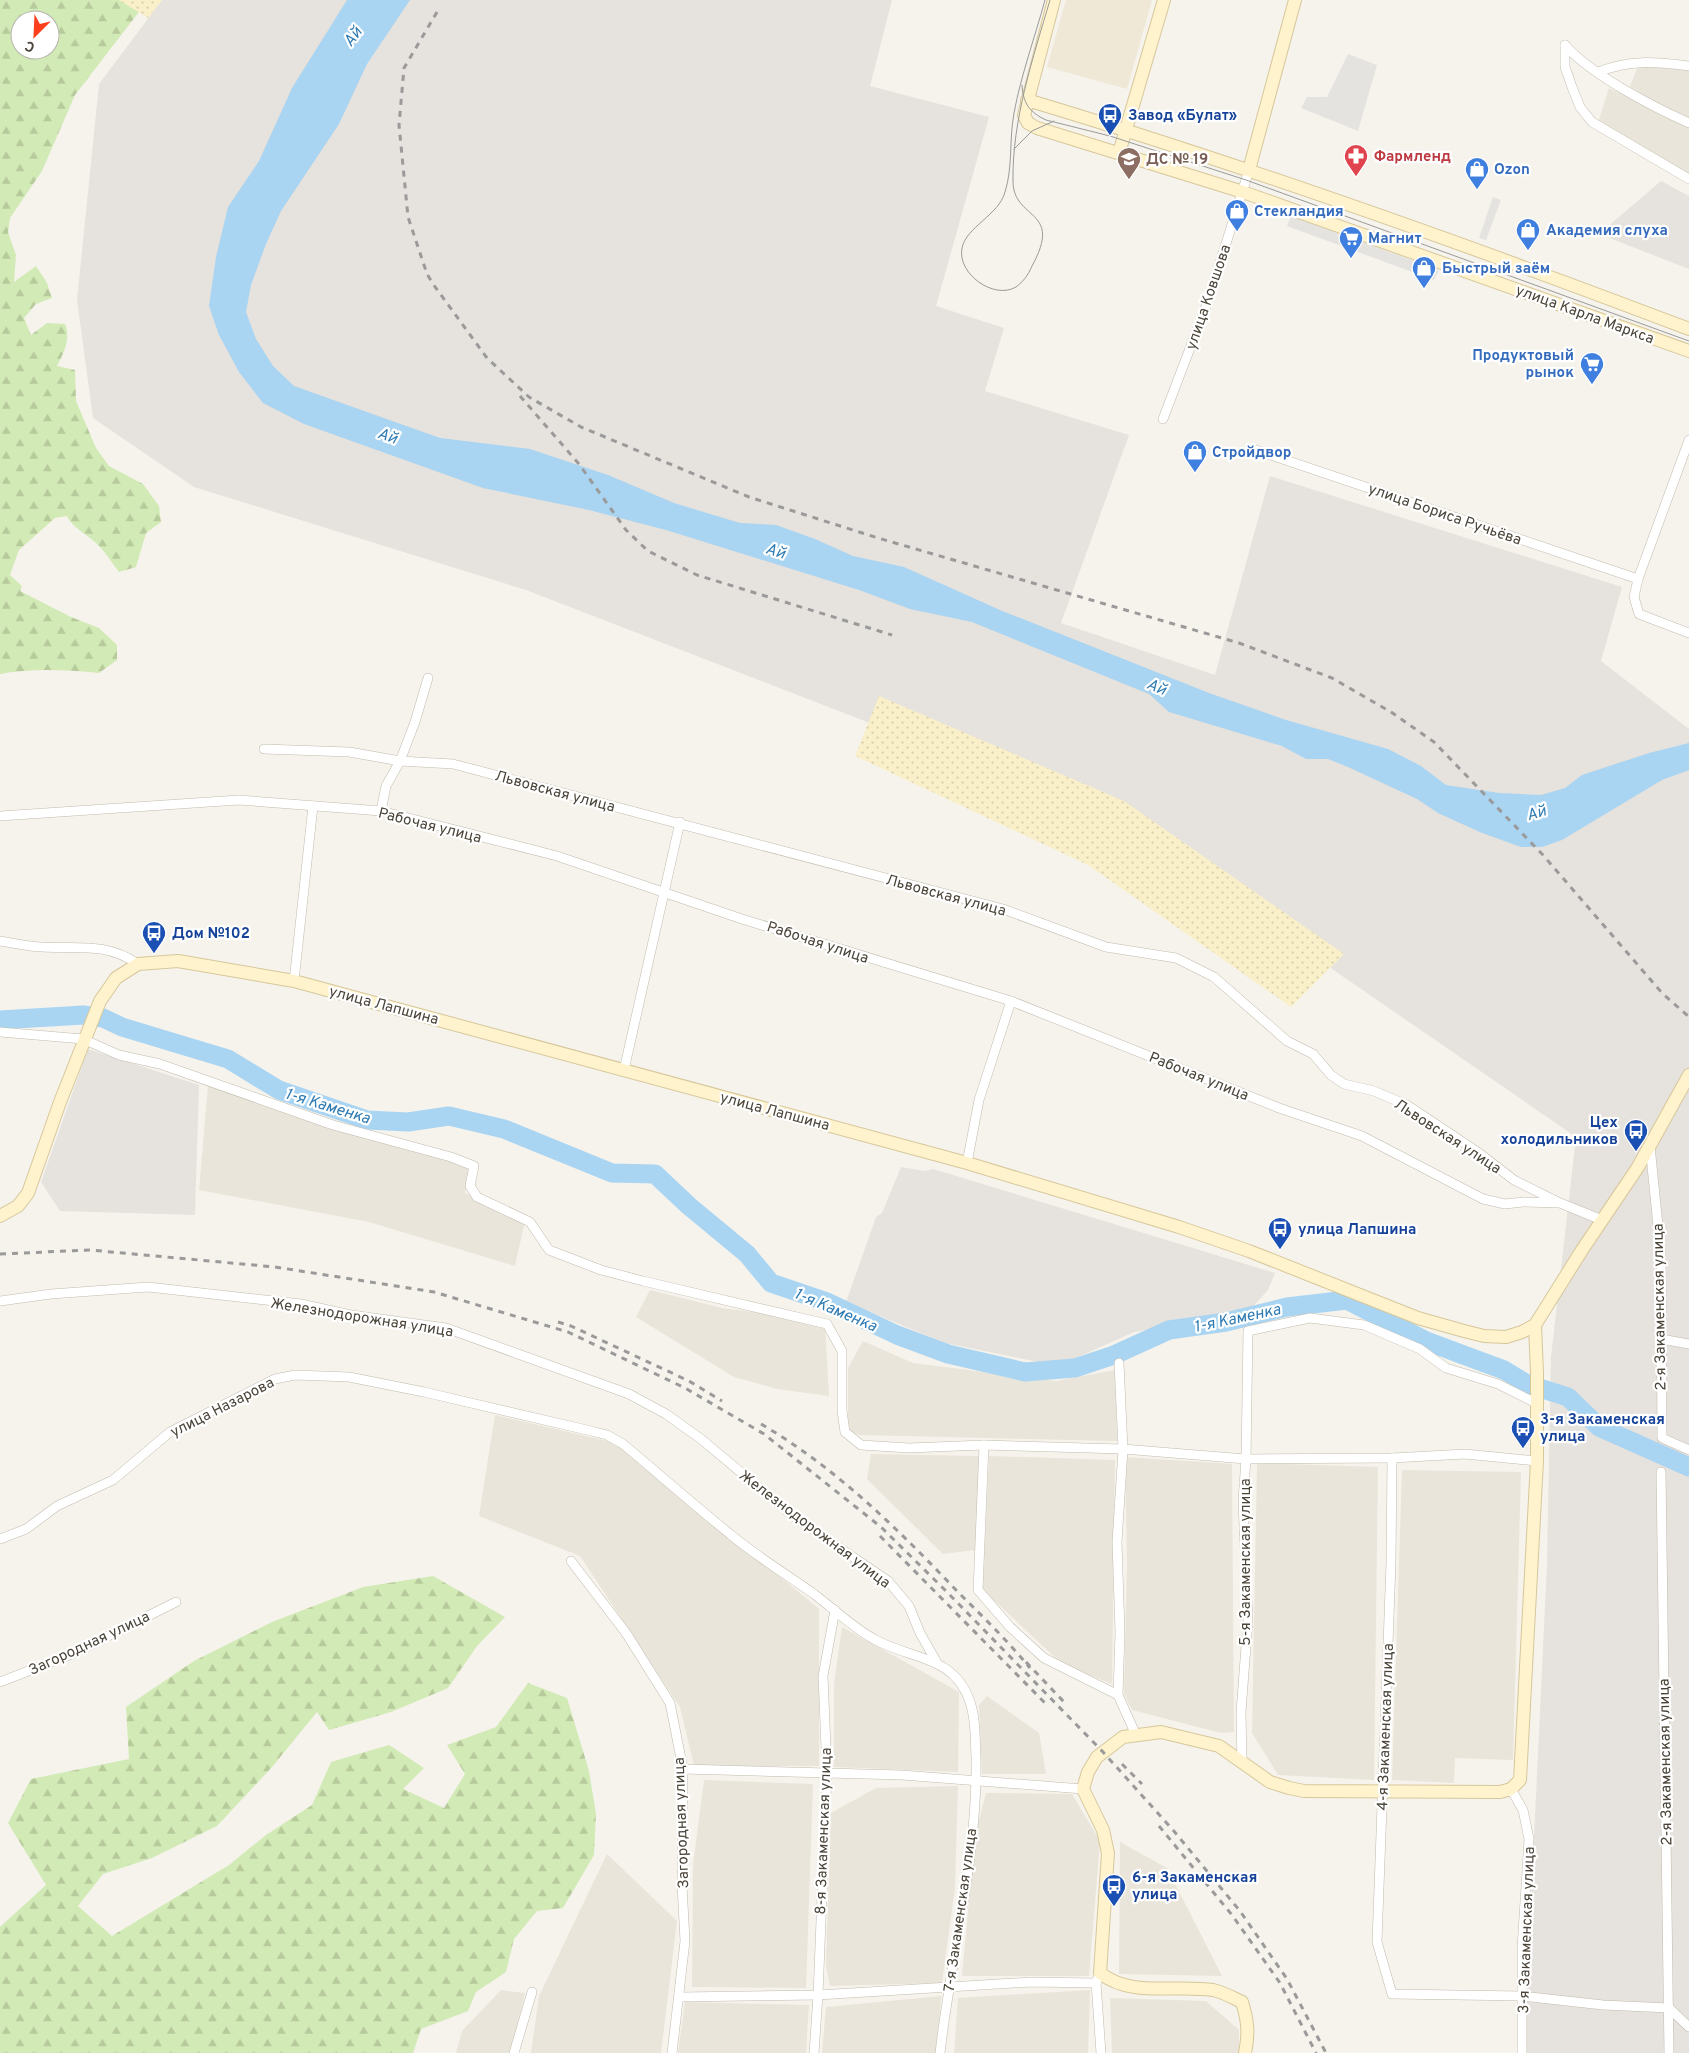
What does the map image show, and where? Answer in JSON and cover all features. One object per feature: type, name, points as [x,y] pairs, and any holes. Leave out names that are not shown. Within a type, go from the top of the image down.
[{"type":"street","points":[[1027,100],[1054,0]]},
{"type":"street","points":[[1119,153],[1164,0]]},
{"type":"street","name":"улица Ковшова","points":[[1163,418],[1208,301],[1243,192],[1295,0]]},
{"type":"street","points":[[1689,123],[1664,111],[1598,72],[1576,57],[1565,45],[1565,67],[1572,87],[1580,107],[1592,122],[1689,179]]},
{"type":"street","points":[[1598,72],[1628,62],[1658,62],[1689,66]]},
{"type":"street","name":"улица Карла Маркса","points":[[1689,329],[1467,246],[1248,170],[1027,100],[1024,115],[1028,123],[1044,130],[1243,192],[1689,351]]},
{"type":"street","points":[[1689,440],[1638,579],[1634,597],[1639,614],[1689,632]]},
{"type":"street","name":"улица Бориса Ручьёва","points":[[1253,449],[1638,579]]},
{"type":"street","points":[[381,812],[386,786],[400,761],[415,722],[428,678]]},
{"type":"street","name":"Львовская улица","points":[[264,749],[349,752],[400,761],[453,764],[606,805],[680,822],[1003,909],[1106,947],[1176,958],[1214,977],[1287,1041],[1313,1054],[1331,1075],[1344,1084],[1374,1091],[1407,1105],[1479,1153],[1514,1180],[1560,1203]]},
{"type":"street","name":"Рабочая улица","points":[[0,816],[239,800],[381,812],[557,856],[742,919],[812,939],[876,961],[955,982],[1011,1000],[1279,1108],[1362,1136],[1483,1199],[1505,1204],[1523,1202],[1560,1203],[1602,1220]]},
{"type":"street","points":[[294,981],[313,806]]},
{"type":"street","points":[[624,1070],[656,933],[662,893],[680,822]]},
{"type":"street","name":"улица Лапшина","points":[[0,941],[40,947],[95,946],[126,956],[138,964],[178,962],[294,981],[967,1163],[1179,1226],[1442,1325],[1484,1336],[1506,1337],[1522,1332],[1534,1325]]},
{"type":"street","points":[[0,1216],[18,1206],[28,1194],[83,1039],[100,1001],[116,978],[138,964]]},
{"type":"street","points":[[967,1163],[979,1100],[1011,1000]]},
{"type":"street","points":[[0,1032],[83,1039],[119,1055],[160,1064],[333,1125],[451,1157],[474,1166],[470,1186],[477,1197],[530,1222],[549,1250],[601,1270],[828,1324],[842,1351],[842,1411],[845,1432],[862,1444],[909,1448],[984,1445],[1123,1449],[1246,1459],[1392,1458],[1465,1454],[1537,1461]]},
{"type":"street","points":[[1101,2053],[1098,1978],[1108,1853],[1103,1830],[1083,1789],[1088,1772],[1097,1757],[1123,1737],[1161,1732],[1219,1746],[1270,1782],[1289,1788],[1500,1792],[1511,1789],[1520,1780],[1537,1461],[1537,1373],[1534,1325],[1650,1146],[1664,1117],[1689,1075]]},
{"type":"street","name":"2-я Закаменская улица","points":[[1650,1146],[1661,1256],[1662,1438],[1689,1450]]},
{"type":"street","name":"Железнодорожная улица","points":[[0,1301],[51,1294],[148,1288],[301,1304],[351,1315],[446,1328],[629,1394],[680,1424],[793,1516],[888,1581],[909,1606],[920,1633],[936,1661]]},
{"type":"street","name":"5-я Закаменская улица","points":[[1242,1762],[1241,1712],[1248,1620],[1243,1501],[1246,1459],[1248,1331],[1310,1318],[1364,1325],[1420,1349],[1446,1368],[1498,1384],[1536,1403]]},
{"type":"street","points":[[1661,1339],[1689,1344]]},
{"type":"street","points":[[1119,1363],[1123,1449],[1117,1542],[1120,1632],[1118,1695],[1136,1735]]},
{"type":"street","name":"улица Назарова","points":[[0,1539],[26,1529],[57,1506],[113,1480],[170,1432],[275,1379],[295,1375],[350,1377],[424,1392],[607,1435],[623,1444],[731,1535],[835,1610]]},
{"type":"street","points":[[984,1445],[978,1590],[1010,1627],[1044,1658],[1118,1695]]},
{"type":"street","name":"4-я Закаменская улица","points":[[1392,1458],[1391,1563],[1381,1791],[1382,1820],[1378,1942],[1392,1994],[1522,1996]]},
{"type":"street","name":"2-я Закаменская улица","points":[[1661,1472],[1669,2008],[1668,2053]]},
{"type":"street","name":"Загородная улица","points":[[571,1561],[626,1634],[670,1703],[683,1769],[682,1885],[685,1941],[672,2053]]},
{"type":"street","name":"Загородная улица","points":[[0,1682],[74,1653],[176,1602]]},
{"type":"street","points":[[835,1610],[862,1632],[879,1642],[936,1661]]},
{"type":"street","name":"8-я Закаменская улица","points":[[814,2053],[827,1772],[823,1676],[835,1610]]},
{"type":"street","name":"7-я Закаменская улица","points":[[936,1661],[957,1678],[970,1701],[975,1727],[976,1782],[969,1866],[948,1988],[940,2053]]},
{"type":"street","points":[[683,1769],[827,1772],[1083,1789]]},
{"type":"street","name":"3-я Закаменская улица","points":[[1511,1789],[1523,1810],[1529,1839],[1522,1948],[1522,2053]]},
{"type":"street","points":[[680,1997],[818,1995],[1098,1978],[1125,1986],[1213,1990],[1242,2002],[1248,2022],[1249,2035],[1245,2053]]},
{"type":"street","points":[[514,2053],[532,1992]]},
{"type":"street","points":[[1522,1996],[1603,2005],[1669,2008],[1689,2027]]},
{"type":"shaded area","points":[[162,0],[892,0],[870,86],[989,117],[936,306],[1004,328],[985,391],[1129,435],[1061,623],[1215,675],[1270,476],[1622,587],[1601,661],[1689,729],[1689,2053],[1527,2053],[1527,1986],[1547,1563],[1551,1357],[1576,1137],[1110,816],[526,590],[194,487],[93,418],[77,300],[99,84]]},
{"type":"shaded area","points":[[1066,0],[1152,0],[1127,89],[1047,67]]},
{"type":"shaded area","points":[[1348,54],[1377,65],[1358,131],[1301,108],[1307,97],[1327,97]]},
{"type":"shaded area","points":[[1640,62],[1689,69],[1689,120],[1663,108],[1630,86]]},
{"type":"shaded area","points":[[1609,88],[1689,128],[1689,174],[1598,123]]},
{"type":"shaded area","points":[[1661,181],[1689,196],[1689,269],[1599,234]]},
{"type":"shaded area","points":[[1493,197],[1501,200],[1486,240],[1479,238]]},
{"type":"shaded area","points":[[1291,216],[1439,270],[1434,280],[1287,226]]},
{"type":"shaded area","points":[[88,1049],[199,1085],[195,1215],[60,1211],[41,1182]]},
{"type":"shaded area","points":[[208,1085],[470,1167],[465,1193],[525,1221],[515,1266],[369,1222],[199,1190]]},
{"type":"shaded area","points":[[901,1167],[925,1171],[933,1169],[1275,1273],[1268,1290],[1247,1313],[1134,1332],[1058,1366],[945,1343],[846,1302],[876,1217],[882,1213]]},
{"type":"shaded area","points":[[650,1290],[722,1308],[792,1317],[825,1325],[829,1396],[777,1389],[734,1377],[636,1317]]},
{"type":"shaded area","points":[[863,1341],[913,1363],[1056,1381],[1115,1370],[1117,1441],[859,1435],[848,1430],[848,1368]]},
{"type":"shaded area","points":[[495,1415],[620,1444],[819,1609],[819,1766],[694,1766],[680,1707],[580,1556],[479,1516]]},
{"type":"shaded area","points":[[871,1454],[979,1456],[975,1550],[943,1554],[867,1479]]},
{"type":"shaded area","points":[[989,1456],[1115,1460],[1112,1684],[1062,1664],[983,1590]]},
{"type":"shaded area","points":[[1125,1457],[1232,1464],[1234,1732],[1221,1733],[1132,1710],[1124,1694],[1127,1561]]},
{"type":"shaded area","points":[[1257,1463],[1378,1467],[1374,1780],[1278,1775],[1252,1733]]},
{"type":"shaded area","points":[[1402,1470],[1521,1472],[1513,1760],[1455,1758],[1454,1783],[1392,1780]]},
{"type":"shaded area","points":[[842,1627],[959,1692],[958,1772],[834,1767],[834,1684]]},
{"type":"shaded area","points":[[987,1696],[1039,1733],[1046,1774],[982,1774],[979,1705]]},
{"type":"shaded area","points":[[704,1780],[813,1784],[806,1988],[692,1987],[693,1865]]},
{"type":"shaded area","points":[[958,1786],[955,1888],[942,1983],[830,1986],[826,1966],[831,1813],[876,1788]]},
{"type":"shaded area","points":[[986,1793],[1072,1794],[1100,1841],[1089,1976],[962,1976],[975,1836]]},
{"type":"shaded area","points":[[1120,1842],[1167,1868],[1222,1976],[1119,1974]]},
{"type":"shaded area","points":[[607,1854],[677,1921],[661,2053],[531,2053],[539,1996]]},
{"type":"shaded area","points":[[501,1990],[525,1993],[511,2053],[456,2053],[462,2031]]},
{"type":"shaded area","points":[[1090,1990],[1088,2053],[954,2053],[958,1998]]},
{"type":"shaded area","points":[[941,1996],[937,2053],[822,2053],[826,2007]]},
{"type":"shaded area","points":[[1110,1998],[1206,2001],[1239,2030],[1239,2053],[1112,2053]]},
{"type":"shaded area","points":[[685,2002],[809,2005],[806,2053],[678,2053]]},
{"type":"green space","points":[[0,0],[145,0],[142,8],[75,95],[42,171],[10,218],[8,232],[16,255],[14,282],[36,266],[47,283],[52,298],[36,304],[24,318],[31,335],[47,323],[65,324],[67,340],[57,366],[75,370],[76,401],[96,448],[109,466],[143,484],[159,506],[161,522],[146,533],[136,567],[119,572],[102,549],[73,525],[67,516],[55,518],[19,550],[10,575],[22,586],[20,591],[71,617],[99,628],[117,645],[117,660],[99,673],[49,670],[0,674]]},
{"type":"green space","points":[[433,1576],[505,1617],[477,1646],[448,1688],[391,1712],[329,1730],[317,1712],[272,1767],[217,1826],[152,1858],[103,1874],[78,1906],[112,1936],[229,1865],[266,1835],[312,1805],[331,1762],[389,1745],[424,1768],[403,1789],[444,1808],[465,1774],[447,1745],[496,1727],[528,1683],[567,1698],[589,1771],[596,1814],[594,1855],[563,1908],[537,1911],[514,1939],[506,1972],[476,1992],[468,2011],[421,2029],[413,2053],[0,2053],[0,1927],[46,1885],[8,1823],[31,1779],[129,1759],[126,1707],[194,1661],[272,1622],[363,1587]]},
{"type":"sand","points":[[119,0],[162,0],[148,18]]},
{"type":"sand","points":[[879,696],[1124,801],[1344,954],[1291,1007],[1088,865],[855,756]]},
{"type":"water","name":"Ай","points":[[347,0],[410,0],[367,64],[339,124],[281,211],[266,244],[251,285],[246,312],[256,339],[273,366],[294,386],[440,438],[530,449],[608,475],[674,503],[740,523],[776,525],[815,539],[853,556],[904,567],[1000,610],[1209,693],[1286,720],[1388,749],[1421,766],[1446,785],[1499,793],[1541,795],[1565,788],[1582,775],[1649,753],[1689,743],[1689,770],[1662,780],[1562,840],[1542,847],[1521,847],[1482,833],[1438,813],[1417,799],[1328,759],[1306,759],[1282,746],[1169,712],[1149,694],[972,622],[910,609],[859,590],[666,530],[589,510],[483,488],[304,424],[263,403],[239,372],[219,335],[209,306],[216,257],[228,207],[259,161],[292,88]]},
{"type":"waterway","name":"1-я Каменка","points":[[0,1020],[83,1015],[103,1018],[122,1027],[228,1059],[279,1090],[367,1120],[408,1122],[449,1116],[504,1129],[612,1173],[655,1174],[689,1206],[747,1254],[771,1283],[827,1302],[897,1335],[948,1354],[1025,1372],[1075,1368],[1114,1355],[1169,1330],[1226,1322],[1287,1307],[1347,1300],[1426,1341],[1504,1370],[1527,1384],[1568,1397],[1599,1427],[1689,1467]]},
{"type":"tram line","points":[[1045,0],[1017,99],[1009,173],[1005,192],[996,208],[970,234],[962,248],[962,258],[965,267],[971,275],[979,282],[998,290],[1016,287],[1026,278],[1040,247],[1043,234],[1040,224],[1020,203],[1015,194],[1013,181],[1016,135],[1020,112],[1050,0]]},
{"type":"tram line","points":[[1022,85],[1028,106],[1035,114],[1046,120],[1110,136],[1246,180],[1689,341]]},
{"type":"tram line","points":[[1014,149],[1032,131],[1054,121]]},
{"type":"railway","points":[[437,12],[404,68],[399,125],[408,217],[427,274],[433,284],[487,358],[529,397],[581,427],[749,497],[878,538],[1239,643],[1332,678],[1391,712],[1434,742],[1543,855],[1662,993],[1689,1017]]},
{"type":"railway","points":[[520,396],[579,464],[626,530],[648,551],[697,575],[892,635]]},
{"type":"railway","points":[[0,1254],[90,1250],[275,1267],[434,1292],[568,1332],[685,1388],[764,1434],[881,1527],[1103,1752],[1173,1830],[1240,1911],[1287,1979],[1326,2053]]},
{"type":"railway","points":[[558,1322],[571,1326],[689,1381],[722,1401]]},
{"type":"railway","points":[[761,1424],[815,1460],[865,1500],[1004,1638],[1030,1668]]},
{"type":"railway","points":[[880,1536],[1045,1703]]},
{"type":"railway","points":[[1026,1662],[1064,1702]]},
{"type":"railway","points":[[1122,1764],[1142,1784]]},
{"type":"railway","points":[[1159,1826],[1232,1915],[1280,1983],[1316,2053]]},
{"type":"place","name":"Завод «Булат»","points":[[1110,136]]},
{"type":"place","name":"Фармленд","points":[[1356,177]]},
{"type":"place","name":"ДС № 19","points":[[1129,180]]},
{"type":"place","name":"Ozon","points":[[1477,190]]},
{"type":"place","name":"Стекландия","points":[[1237,232]]},
{"type":"place","name":"Академия слуха","points":[[1528,251]]},
{"type":"place","name":"Магнит","points":[[1351,259]]},
{"type":"place","name":"Быстрый заём","points":[[1424,289]]},
{"type":"place","name":"Продуктовый рынок","points":[[1592,385]]},
{"type":"place","name":"Стройдвор","points":[[1195,473]]},
{"type":"place","name":"Дом №102","points":[[154,954]]},
{"type":"place","name":"Цех холодильников","points":[[1636,1152]]},
{"type":"place","name":"улица Лапшина","points":[[1280,1250]]},
{"type":"place","name":"3-я Закаменская улица","points":[[1523,1449]]},
{"type":"place","name":"6-я Закаменская улица","points":[[1114,1907]]}]
